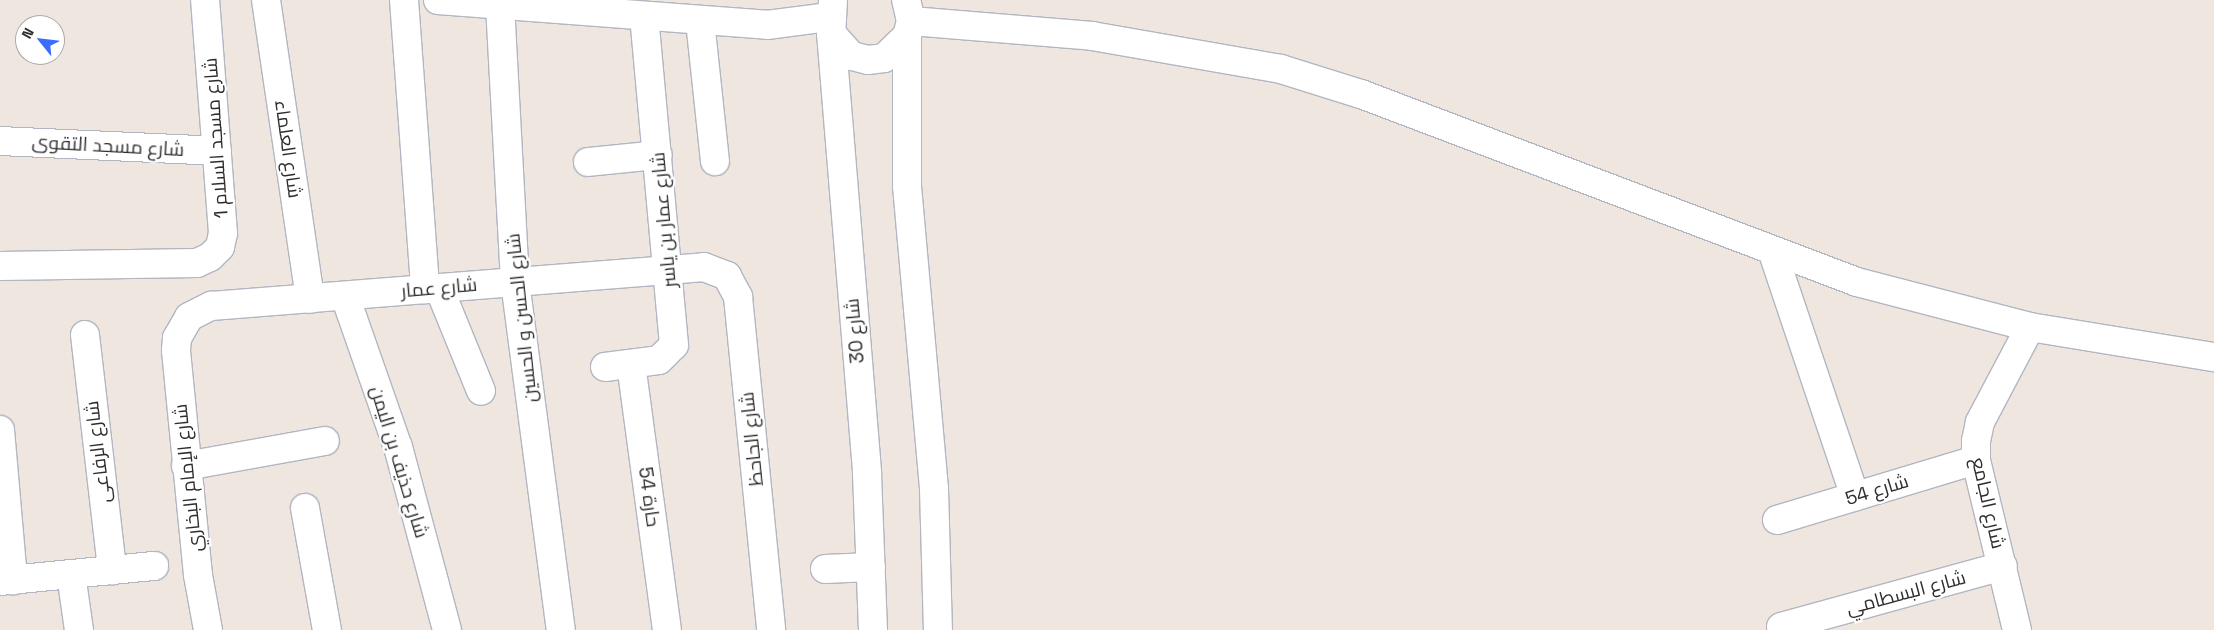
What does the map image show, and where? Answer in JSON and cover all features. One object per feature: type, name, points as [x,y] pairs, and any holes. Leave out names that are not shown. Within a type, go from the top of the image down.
[{"type":"street","name":"شارع مسجد السلام 1","points":[[0,266],[197,263],[210,257],[223,233],[205,0]]},
{"type":"street","name":"شارع العلماء","points":[[266,0],[310,299]]},
{"type":"street","points":[[404,0],[432,289],[481,391]]},
{"type":"street","points":[[438,0],[644,18],[767,25],[832,10],[852,56],[868,60],[884,58],[908,19]]},
{"type":"street","name":"شارع الحسن و الحسين","points":[[500,5],[515,282],[561,630]]},
{"type":"street","name":"شارع 30","points":[[832,10],[868,474],[873,630]]},
{"type":"street","name":"شارع عمار بن ياسر","points":[[618,365],[660,360],[672,352],[675,338],[644,18]]},
{"type":"street","points":[[908,19],[1101,37],[1280,69],[1361,94],[1773,253],[1866,284],[2030,327],[2214,357]]},
{"type":"street","points":[[908,19],[907,186],[934,489],[938,630]]},
{"type":"street","points":[[700,21],[715,161]]},
{"type":"street","name":"شارع مسجد التقوى","points":[[0,141],[217,151]]},
{"type":"street","points":[[588,162],[658,155]]},
{"type":"street","points":[[1773,253],[1855,496]]},
{"type":"street","name":"شارع عمار","points":[[182,326],[199,310],[211,306],[704,267]]},
{"type":"street","name":"شارع الجاحظ","points":[[704,267],[727,276],[738,298],[771,630]]},
{"type":"street","name":"شارع حذيف بن اليمن","points":[[346,296],[398,447],[447,630]]},
{"type":"street","name":"شارع الإمام البخاري","points":[[182,326],[176,350],[186,466],[208,630]]},
{"type":"street","name":"شارع الجامع","points":[[2017,630],[1976,460],[1980,422],[2030,327]]},
{"type":"street","name":"شارع الرفاعى","points":[[85,334],[112,570]]},
{"type":"street","name":"حارة 54","points":[[618,365],[667,630]]},
{"type":"street","points":[[0,430],[7,580],[154,566]]},
{"type":"street","points":[[186,466],[325,442]]},
{"type":"street","name":"شارع 54","points":[[1777,520],[1976,460]]},
{"type":"street","points":[[305,508],[327,630]]},
{"type":"street","name":"شارع البسطامي","points":[[1781,627],[2003,566]]},
{"type":"street","points":[[825,569],[871,567]]},
{"type":"street","points":[[71,574],[79,630]]}]
